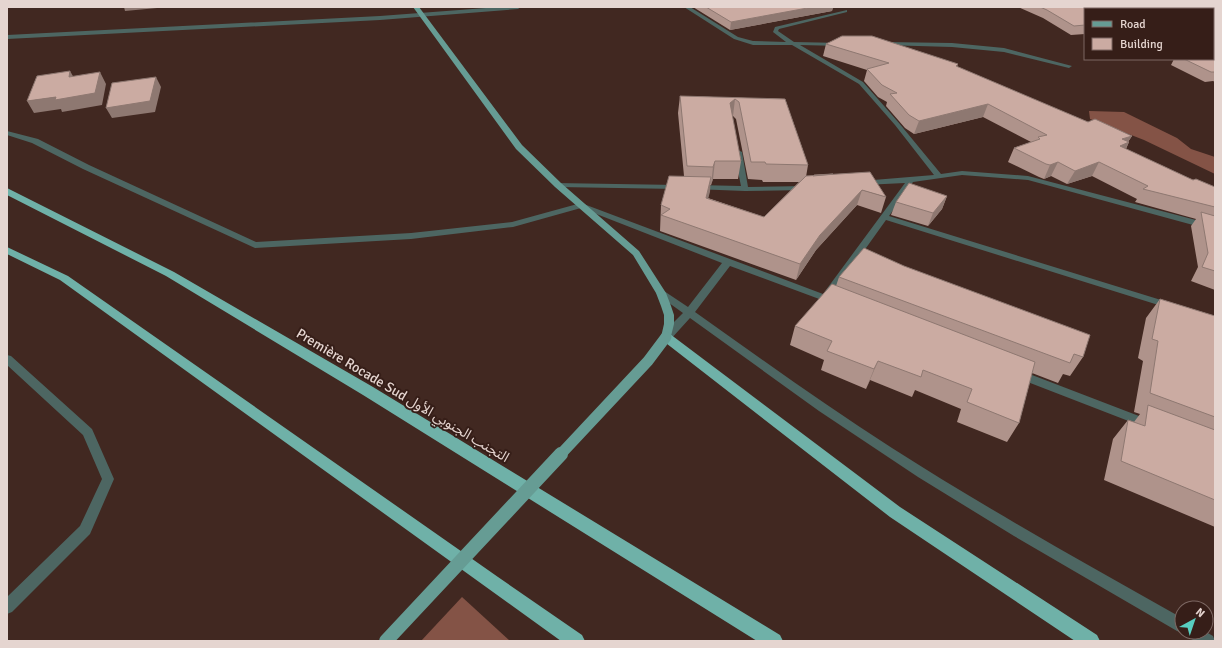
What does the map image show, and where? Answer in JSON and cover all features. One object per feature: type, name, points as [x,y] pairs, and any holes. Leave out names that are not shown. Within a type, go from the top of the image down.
[{"type":"highway","name":"Première Rocade Sud التجنب الجنوبي الأول","points":[[7,191],[170,274],[361,386],[774,641]]},
{"type":"highway","points":[[7,250],[64,278],[492,584],[576,641]]},
{"type":"highway","points":[[666,337],[895,512],[1091,641]]},
{"type":"main road","points":[[386,641],[648,361],[666,337],[669,324],[669,315],[661,293],[636,253],[534,163],[506,132],[416,7]]},
{"type":"street","points":[[7,37],[422,15],[518,7]]},
{"type":"street","points":[[687,7],[736,38],[753,43],[792,42],[846,44]]},
{"type":"street","points":[[845,11],[777,28],[775,31],[782,37],[861,83],[897,124],[939,176]]},
{"type":"street","points":[[877,44],[952,45],[1004,50],[1070,66]]},
{"type":"street","points":[[7,133],[35,141],[86,167],[255,245],[411,236],[513,224],[581,205],[728,262],[840,303]]},
{"type":"street","points":[[736,142],[745,189]]},
{"type":"street","points":[[858,184],[911,180],[962,173],[1028,178],[1215,228]]},
{"type":"street","points":[[825,298],[911,180]]},
{"type":"street","points":[[558,185],[745,189],[813,187]]},
{"type":"street","points":[[884,217],[1177,308]]},
{"type":"street","points":[[666,337],[689,313],[728,262]]},
{"type":"street","points":[[661,293],[784,382],[922,473],[1174,621]]},
{"type":"street","points":[[7,359],[88,432],[108,479],[85,530],[7,607]]},
{"type":"street","points":[[1009,370],[1156,427]]},
{"type":"shaded area","points":[[1089,111],[1124,112],[1177,138],[1191,149],[1215,157],[1215,174],[1144,140],[1090,119]]},
{"type":"shaded area","points":[[462,597],[510,641],[421,641]]},
{"type":"building","points":[[706,7],[813,7],[731,22]]},
{"type":"building","points":[[1040,7],[1200,7],[1084,8],[1084,25],[1074,26]]},
{"type":"building","points":[[1215,13],[1215,72],[1211,72],[1186,60],[1214,60]]},
{"type":"building","points":[[842,36],[872,36],[958,64],[956,66],[1088,122],[1095,119],[1132,136],[1122,139],[1129,142],[1120,146],[1193,180],[1196,179],[1215,187],[1215,207],[1143,189],[1148,186],[1099,162],[1075,171],[1058,162],[1050,165],[1046,164],[1014,148],[1040,139],[1038,137],[1047,135],[988,104],[919,121],[909,115],[890,94],[897,93],[882,85],[867,69],[889,63],[826,44]]},
{"type":"building","points":[[70,71],[69,77],[100,72],[95,93],[55,100],[56,97],[27,101],[37,76]]},
{"type":"building","points":[[156,77],[150,101],[106,108],[112,83]]},
{"type":"building","points":[[680,96],[785,99],[808,165],[766,164],[765,162],[751,162],[739,102],[735,99],[730,103],[741,161],[715,161],[713,167],[687,166]]},
{"type":"building","points":[[870,172],[886,197],[862,190],[820,235],[800,264],[661,215],[670,209],[661,205],[669,176],[711,177],[706,198],[764,217],[806,176]]},
{"type":"building","points":[[909,183],[947,196],[933,213],[896,202]]},
{"type":"building","points":[[1201,212],[1215,216],[1215,271],[1202,267],[1208,253]]},
{"type":"building","points":[[864,248],[904,266],[1090,335],[1083,357],[1074,354],[1070,363],[839,277]]},
{"type":"building","points":[[832,284],[1035,362],[1019,423],[967,402],[972,389],[923,370],[921,377],[878,361],[874,369],[827,351],[832,341],[795,326]]},
{"type":"building","points":[[1160,299],[1215,316],[1215,417],[1150,393],[1158,341],[1152,339]]},
{"type":"building","points":[[1148,405],[1215,430],[1215,500],[1121,461],[1128,420],[1145,426]]}]
